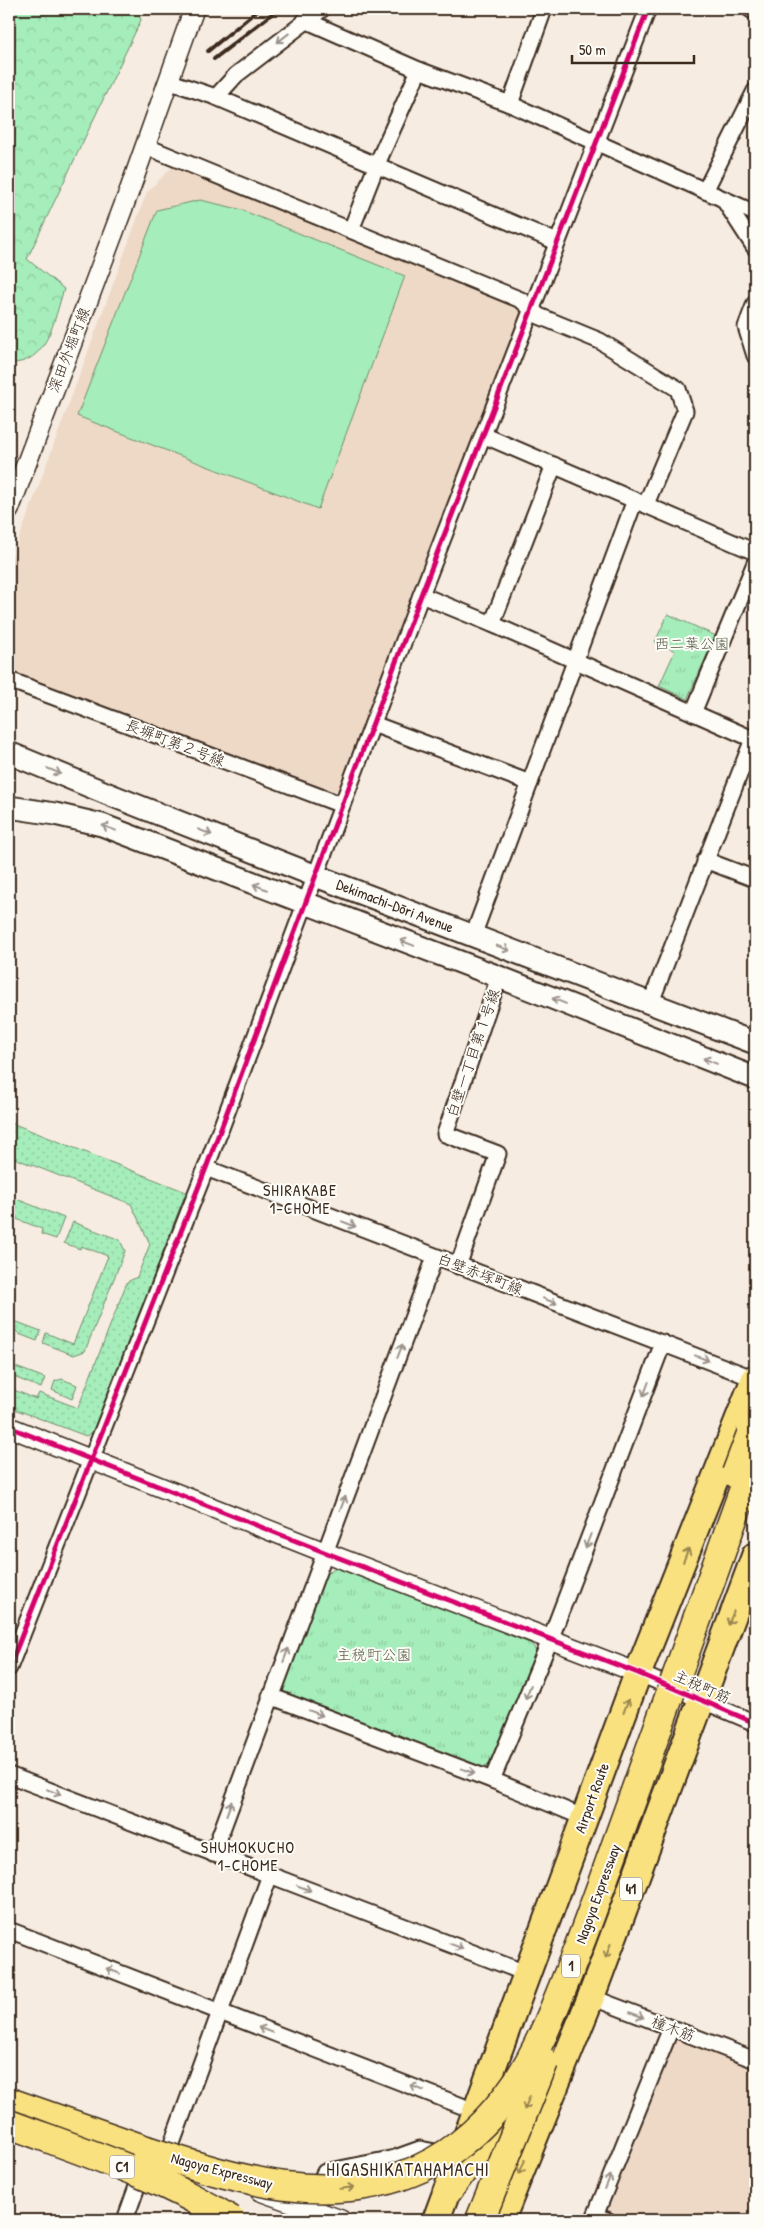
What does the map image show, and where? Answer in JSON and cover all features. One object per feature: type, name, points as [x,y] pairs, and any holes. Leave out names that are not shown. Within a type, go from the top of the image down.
[{"type":"highway","name":"Airport Route","points":[[436,2220],[638,1673],[755,1379]]},
{"type":"highway","points":[[453,2173],[478,2150],[539,2014],[601,1858],[695,1580],[755,1424]]},
{"type":"highway","name":"Nagoya Expressway","points":[[9,2102],[156,2154],[255,2182],[304,2189],[350,2188],[390,2180],[423,2167],[455,2147],[485,2121],[516,2082],[549,2022],[591,1913],[755,1458]]},
{"type":"highway","name":"Nagoya Expressway","points":[[480,2220],[623,1866],[755,1501]]},
{"type":"highway","name":"41","points":[[500,2220],[591,1997],[700,1699],[755,1556]]},
{"type":"highway","points":[[453,2173],[462,2106],[545,1889],[609,1752]]},
{"type":"highway","name":"Nagoya Expressway","points":[[9,2124],[136,2172],[176,2190],[231,2220]]},
{"type":"main road","name":"Dekimachi-Dōri Avenue","points":[[9,752],[113,796],[316,876],[755,1043]]},
{"type":"main road","name":"Dekimachi-Dōri Avenue","points":[[9,807],[55,814],[102,825],[499,977],[755,1078]]},
{"type":"street","name":"深田外堀町線","points":[[9,510],[130,189],[194,9]]},
{"type":"street","points":[[216,97],[236,75],[305,20],[322,9]]},
{"type":"street","points":[[510,104],[544,9]]},
{"type":"street","points":[[9,1668],[89,1460],[206,1168],[421,595],[648,9]]},
{"type":"street","points":[[750,9],[755,12]]},
{"type":"street","points":[[305,20],[419,70],[510,104],[755,213]]},
{"type":"street","points":[[351,230],[377,164],[419,70]]},
{"type":"street","points":[[168,81],[216,97],[557,242]]},
{"type":"street","points":[[705,191],[755,91]]},
{"type":"street","points":[[145,146],[521,300],[539,316],[600,341],[678,389],[685,410],[641,502],[575,661],[473,936]]},
{"type":"street","points":[[724,200],[755,248]]},
{"type":"street","points":[[755,302],[746,327],[755,356]]},
{"type":"street","points":[[483,435],[755,552]]},
{"type":"street","points":[[492,624],[554,465]]},
{"type":"street","points":[[692,713],[755,563]]},
{"type":"street","points":[[421,595],[492,624],[754,739],[651,1002]]},
{"type":"street","name":"長塀町第２号線","points":[[9,680],[342,805]]},
{"type":"street","points":[[373,724],[530,783]]},
{"type":"street","points":[[706,860],[755,879]]},
{"type":"street","name":"白壁一丁目第１号線","points":[[458,1266],[498,1154],[445,1134],[499,977]]},
{"type":"street","name":"白壁赤塚町線","points":[[206,1168],[755,1379]]},
{"type":"street","points":[[213,1854],[270,1696],[435,1257]]},
{"type":"street","points":[[492,1780],[550,1640],[663,1343]]},
{"type":"street","points":[[9,1427],[324,1552],[638,1673]]},
{"type":"street","name":"主税町筋","points":[[638,1673],[755,1723]]},
{"type":"street","points":[[270,1696],[492,1780],[580,1816]]},
{"type":"street","points":[[9,1775],[515,1969]]},
{"type":"street","points":[[156,2154],[219,2012],[270,1875]]},
{"type":"street","points":[[9,1930],[462,2106]]},
{"type":"street","name":"橦木筋","points":[[591,1997],[755,2060]]},
{"type":"street","points":[[606,2220],[595,2216],[671,2028]]},
{"type":"street","points":[[9,2097],[156,2154],[341,2220]]},
{"type":"street","points":[[9,2131],[247,2220]]},
{"type":"street","points":[[309,2208],[320,2179],[325,2172],[396,2158],[420,2149],[438,2151],[453,2173]]},
{"type":"street","points":[[125,2220],[139,2181]]},
{"type":"shaded area","points":[[173,166],[519,307],[523,313],[340,790],[331,793],[9,671],[9,566],[147,192]]},
{"type":"shaded area","points":[[678,2040],[755,2070],[755,2220],[624,2220],[602,2211],[671,2044]]},
{"type":"green space","points":[[9,9],[137,9],[141,20],[27,259],[64,289],[52,326],[41,348],[33,356],[22,362],[9,363]]},
{"type":"green space","points":[[200,200],[239,209],[405,276],[318,509],[77,416],[157,210]]},
{"type":"green space","name":"西二葉公園","points":[[668,614],[716,636],[687,699],[659,686],[675,651],[655,642]]},
{"type":"green space","points":[[9,1122],[186,1192],[93,1432],[86,1436],[9,1407],[9,1388],[36,1399],[39,1393],[78,1408],[127,1282],[137,1277],[150,1244],[131,1204],[9,1156]]},
{"type":"green space","points":[[9,1196],[64,1218],[56,1239],[41,1234],[42,1229],[9,1216]]},
{"type":"green space","points":[[73,1222],[120,1240],[125,1251],[85,1351],[74,1355],[43,1343],[46,1333],[73,1344],[108,1256],[81,1246],[80,1249],[64,1243]]},
{"type":"green space","points":[[9,1319],[41,1331],[37,1341],[19,1334],[9,1324]]},
{"type":"green space","points":[[13,1366],[45,1378],[41,1388],[9,1375]]},
{"type":"green space","points":[[62,1379],[77,1385],[72,1399],[52,1390],[55,1381]]},
{"type":"green space","name":"主税町公園","points":[[336,1567],[532,1644],[537,1653],[490,1765],[480,1769],[287,1695],[281,1688],[326,1574]]},
{"type":"railway","points":[[208,51],[259,9]]},
{"type":"railway","points":[[214,59],[278,9]]},
{"type":"cycle path","points":[[9,1668],[206,1168],[421,595],[648,9]]},
{"type":"cycle path","points":[[9,1427],[324,1552],[638,1673],[755,1723]]},
{"type":"district","name":"SHIRAKABE 1-CHOME","points":[[300,1199]]},
{"type":"district","name":"SHUMOKUCHO 1-CHOME","points":[[248,1856]]},
{"type":"district","name":"HIGASHIKATAHAMACHI","points":[[408,2170]]}]
